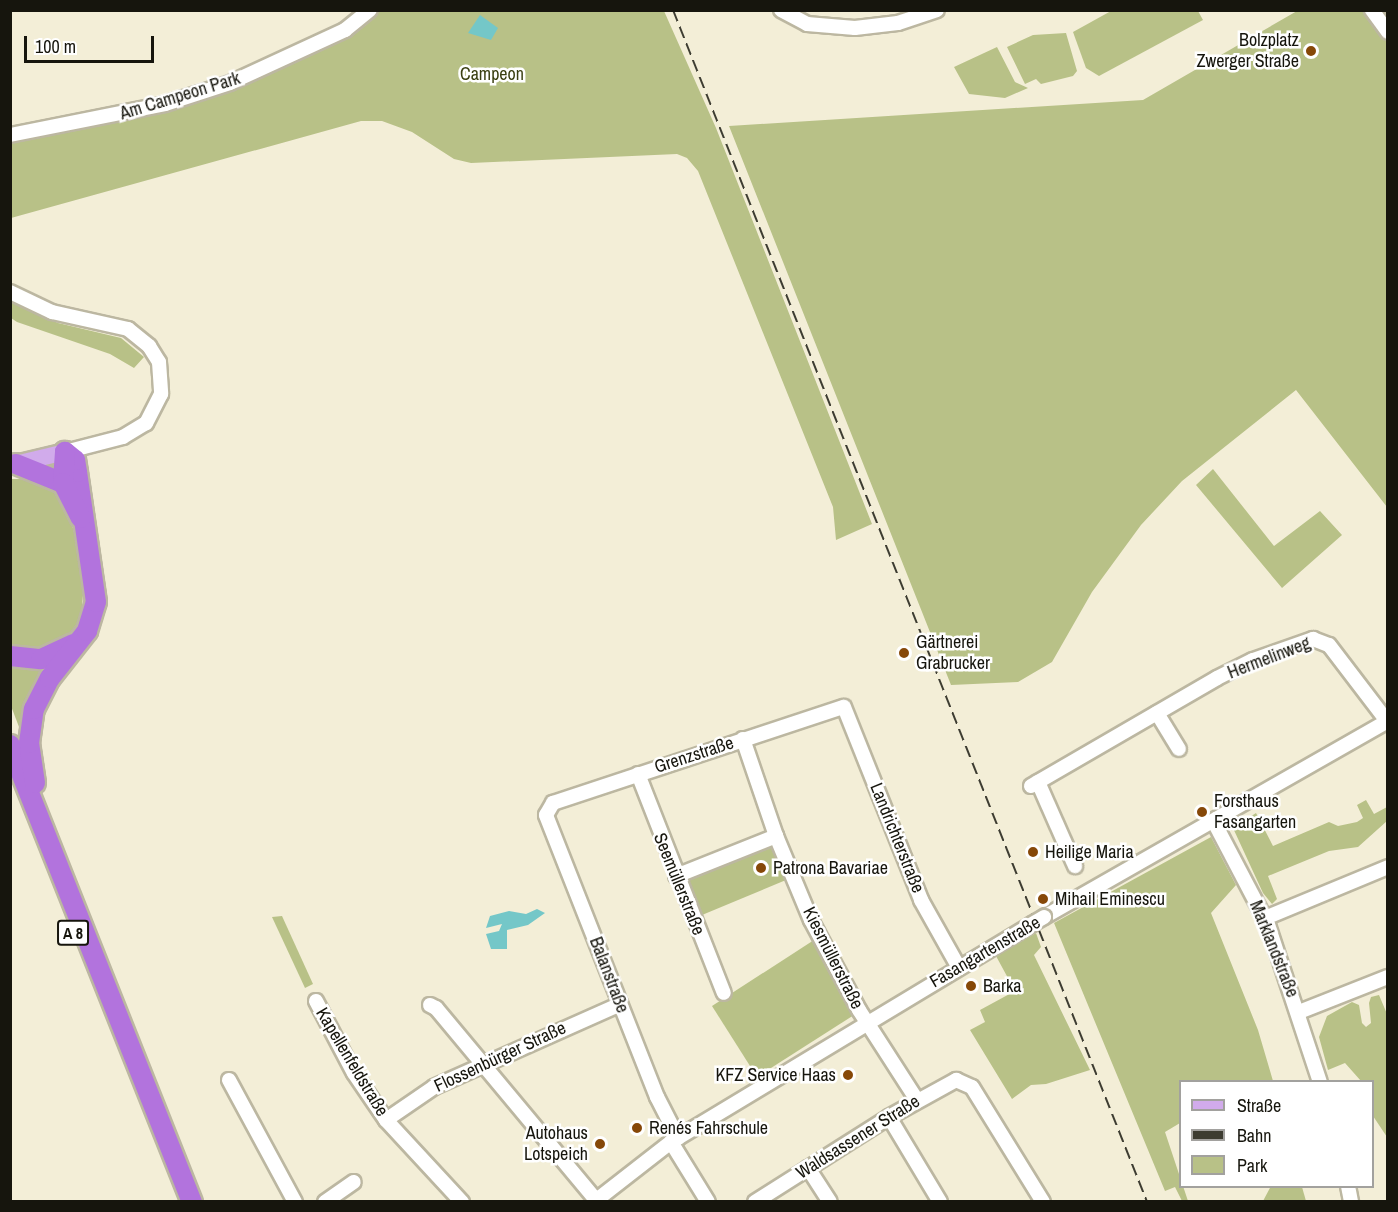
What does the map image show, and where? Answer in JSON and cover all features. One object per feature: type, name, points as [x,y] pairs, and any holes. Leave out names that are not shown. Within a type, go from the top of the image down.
[{"type":"highway","points":[[65,452],[63,483],[81,518]]},
{"type":"highway","points":[[41,823],[43,810],[30,753],[31,724],[45,685],[92,620],[96,596],[81,518],[75,460],[65,452]]},
{"type":"highway","points":[[13,464],[63,483]]},
{"type":"highway","points":[[10,656],[41,659],[78,642]]},
{"type":"highway","name":"A 8","points":[[10,745],[192,1202]]},
{"type":"highway","name":"A 8","points":[[10,778],[178,1202]]},
{"type":"main road","points":[[13,464],[65,452]]},
{"type":"street","name":"Am Campeon Park","points":[[10,135],[165,104],[230,83],[345,30],[370,10]]},
{"type":"street","points":[[781,10],[807,24],[855,28],[898,23],[937,10]]},
{"type":"street","points":[[1372,10],[1388,32]]},
{"type":"street","points":[[10,292],[52,312],[128,329],[149,346],[159,362],[161,394],[146,423],[123,437],[65,452]]},
{"type":"street","name":"Hermelinweg","points":[[1075,866],[1034,784],[1253,660],[1313,639],[1329,645],[1387,721]]},
{"type":"street","name":"Grenzstraße","points":[[547,809],[553,803],[844,707]]},
{"type":"street","name":"Landrichterstraße","points":[[844,707],[921,900],[958,966]]},
{"type":"street","points":[[1157,713],[1179,749]]},
{"type":"street","name":"Fasangartenstraße","points":[[595,1201],[675,1140],[958,966],[1214,822],[1387,721]]},
{"type":"street","name":"Kiesmüllerstraße","points":[[743,740],[776,836],[816,930],[867,1022],[917,1100]]},
{"type":"street","name":"Seemüllerstraße","points":[[638,774],[676,876],[724,993]]},
{"type":"street","name":"Balanstraße","points":[[547,809],[546,815],[657,1097],[675,1140],[708,1202]]},
{"type":"street","name":"Marklandstraße","points":[[1214,822],[1265,918],[1299,1012],[1319,1080]]},
{"type":"street","points":[[676,876],[776,836]]},
{"type":"street","points":[[1265,918],[1388,867]]},
{"type":"street","points":[[1299,1012],[1388,977]]},
{"type":"street","name":"Kapellenfeldstraße","points":[[316,1001],[354,1073],[386,1120],[462,1202]]},
{"type":"street","name":"Flossenbürger Straße","points":[[386,1120],[434,1087],[620,1004]]},
{"type":"street","points":[[430,1005],[436,1008],[595,1201]]},
{"type":"street","points":[[229,1080],[295,1202]]},
{"type":"street","name":"Waldsassener Straße","points":[[755,1202],[917,1100],[950,1082],[963,1080],[972,1087],[1043,1202]]},
{"type":"street","points":[[889,1117],[940,1202]]},
{"type":"street","points":[[808,1168],[830,1202]]},
{"type":"street","points":[[325,1202],[354,1182]]},
{"type":"green space","name":"Campeon","points":[[375,11],[664,11],[716,128],[872,524],[836,540],[833,507],[698,171],[687,158],[677,154],[471,163],[454,159],[412,132],[382,121],[361,121],[11,218],[11,141],[167,108],[347,35],[366,25]]},
{"type":"green space","points":[[1111,11],[1198,11],[1203,20],[1099,76],[1086,68],[1073,32]]},
{"type":"green space","points":[[1297,11],[1387,11],[1387,507],[1296,390],[1182,481],[1141,525],[1092,592],[1052,662],[1018,682],[951,685],[729,126],[1143,100]]},
{"type":"green space","points":[[1066,33],[1077,71],[1073,76],[1041,84],[1036,79],[1025,84],[1007,47],[1033,35]]},
{"type":"green space","points":[[997,47],[1015,82],[1028,88],[1005,98],[969,94],[954,67]]},
{"type":"green space","points":[[11,301],[58,323],[121,338],[144,357],[134,368],[110,354],[17,322],[11,318]]},
{"type":"green space","points":[[1213,469],[1274,546],[1320,511],[1342,535],[1282,588],[1196,485]]},
{"type":"green space","points":[[11,479],[37,479],[56,487],[70,518],[85,570],[81,620],[70,636],[41,651],[11,647]]},
{"type":"green space","points":[[61,658],[24,740],[11,706],[11,660]]},
{"type":"green space","points":[[1366,800],[1374,814],[1387,807],[1387,821],[1358,847],[1329,851],[1268,876],[1277,899],[1272,904],[1263,893],[1233,828],[1256,813],[1273,846],[1329,822],[1338,826],[1357,822],[1363,818],[1357,805]]},
{"type":"green space","points":[[1211,837],[1236,885],[1211,913],[1258,1030],[1273,1080],[1179,1080],[1179,1124],[1165,1132],[1179,1174],[1179,1188],[1184,1188],[1188,1201],[1182,1201],[1175,1187],[1165,1191],[1054,923]]},
{"type":"green space","points":[[774,841],[788,875],[786,880],[702,915],[693,912],[683,876]]},
{"type":"green space","points":[[282,916],[313,984],[305,988],[272,917]]},
{"type":"green space","points":[[1036,933],[1041,947],[1034,955],[1090,1070],[1046,1084],[1031,1085],[1012,1099],[970,1030],[985,1022],[980,1010],[1015,991],[996,956]]},
{"type":"green space","points":[[814,940],[854,1015],[757,1077],[712,1006]]},
{"type":"green space","points":[[1379,995],[1387,1014],[1387,1137],[1374,1118],[1374,1080],[1360,1080],[1345,1063],[1328,1070],[1319,1037],[1327,1016],[1352,1002],[1359,1005],[1362,1023],[1366,1027],[1371,1023],[1369,1003],[1371,997]]},
{"type":"green space","points":[[1270,1188],[1302,1188],[1306,1201],[1263,1201]]},
{"type":"water","points":[[480,15],[498,28],[491,40],[468,33]]},
{"type":"water","points":[[537,909],[545,913],[528,925],[507,930],[507,949],[491,949],[486,934],[499,931],[502,924],[486,928],[490,916],[509,911],[526,914]]},
{"type":"railway","points":[[673,10],[1147,1202]]},
{"type":"place","name":"Bolzplatz Zwerger Straße","points":[[1311,51]]},
{"type":"place","name":"Gärtnerei Grabrucker","points":[[904,653]]},
{"type":"place","name":"Forsthaus Fasangarten","points":[[1202,812]]},
{"type":"place","name":"Heilige Maria","points":[[1033,852]]},
{"type":"place","name":"Patrona Bavariae","points":[[761,868]]},
{"type":"place","name":"Mihail Eminescu","points":[[1043,899]]},
{"type":"place","name":"Barka","points":[[971,986]]},
{"type":"place","name":"KFZ Service Haas","points":[[848,1075]]},
{"type":"place","name":"Renés Fahrschule","points":[[637,1128]]},
{"type":"place","name":"Autohaus Lotspeich","points":[[600,1144]]}]
